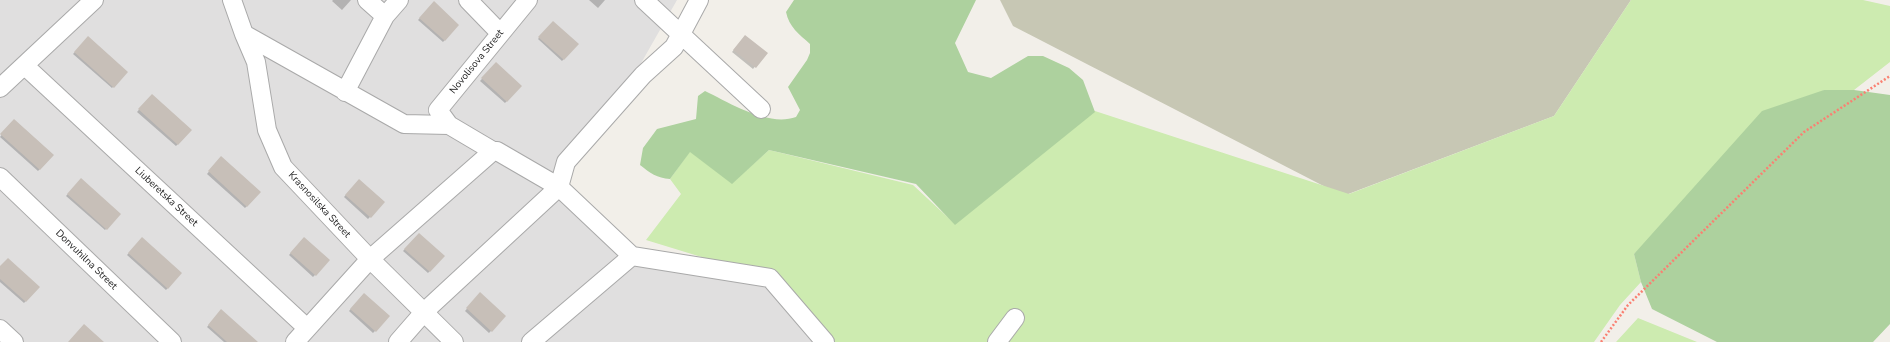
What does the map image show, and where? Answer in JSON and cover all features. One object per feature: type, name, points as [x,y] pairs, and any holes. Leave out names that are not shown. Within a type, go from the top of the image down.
[{"type":"street","points":[[0,88],[94,0]]},
{"type":"street","name":"Krasnosilska Street","points":[[232,0],[256,62],[267,130],[283,167],[370,259],[454,342]]},
{"type":"street","points":[[367,0],[385,16]]},
{"type":"street","points":[[345,92],[385,16],[399,0]]},
{"type":"street","points":[[468,0],[500,34]]},
{"type":"street","name":"Novolisova Street","points":[[449,125],[438,110],[528,0]]},
{"type":"street","points":[[644,0],[761,109]]},
{"type":"street","points":[[398,342],[425,312],[560,187],[566,162],[642,75],[674,47],[699,0]]},
{"type":"street","points":[[244,34],[404,124],[449,125],[560,187],[632,256],[770,278],[825,342]]},
{"type":"street","name":"Liuberetska Street","points":[[25,66],[307,328]]},
{"type":"street","points":[[295,342],[370,259],[493,150]]},
{"type":"street","name":"Donvuhilna Street","points":[[0,177],[172,342]]},
{"type":"street","points":[[531,342],[632,256]]},
{"type":"street","points":[[997,342],[1015,318]]},
{"type":"street","points":[[0,329],[14,342]]},
{"type":"path","points":[[1601,342],[1628,305],[1804,132],[1890,76]]},
{"type":"shaded area","points":[[0,0],[677,0],[607,123],[560,187],[632,256],[770,278],[825,342],[0,342]]},
{"type":"shaded area","points":[[1000,0],[1631,0],[1554,116],[1343,196],[1013,26]]},
{"type":"green space","points":[[794,0],[976,0],[955,43],[968,72],[991,78],[1028,56],[1043,56],[1069,68],[1083,80],[1095,112],[955,225],[916,184],[769,150],[732,184],[690,152],[670,179],[661,178],[654,175],[640,165],[643,148],[657,129],[696,119],[698,96],[705,91],[737,107],[761,116],[773,119],[796,117],[800,110],[788,87],[807,60],[810,53],[810,44],[795,30],[787,17],[786,12]]},
{"type":"green space","points":[[1631,0],[1863,0],[1890,6],[1890,62],[1854,90],[1824,90],[1634,254],[1641,282],[1620,305],[1594,342],[825,342],[770,278],[646,240],[681,194],[670,179],[690,151],[732,183],[769,150],[913,185],[955,224],[1095,111],[1349,194],[1554,116]]},
{"type":"green space","points":[[1824,90],[1854,90],[1890,95],[1890,324],[1873,342],[1717,342],[1652,309],[1641,282],[1634,254],[1762,111]]},
{"type":"green space","points":[[1638,318],[1697,342],[1616,342]]},
{"type":"building","points":[[434,1],[459,25],[445,41],[419,18]]},
{"type":"building","points":[[553,21],[579,44],[564,60],[538,37]]},
{"type":"building","points":[[745,35],[768,53],[756,68],[733,50]]},
{"type":"building","points":[[88,36],[128,72],[114,88],[74,52]]},
{"type":"building","points":[[496,62],[522,86],[507,102],[481,78]]},
{"type":"building","points":[[152,94],[192,130],[178,145],[138,109]]},
{"type":"building","points":[[14,119],[54,155],[40,170],[0,134]]},
{"type":"building","points":[[221,156],[261,192],[247,207],[208,171]]},
{"type":"building","points":[[81,178],[121,214],[107,230],[67,194]]},
{"type":"building","points":[[359,179],[385,202],[371,218],[345,195]]},
{"type":"building","points":[[419,233],[445,256],[430,272],[404,249]]},
{"type":"building","points":[[142,237],[182,273],[168,289],[128,253]]},
{"type":"building","points":[[304,237],[330,260],[316,276],[290,253]]},
{"type":"building","points":[[8,258],[40,287],[26,302],[0,279],[0,266]]},
{"type":"building","points":[[480,292],[506,316],[492,332],[466,308]]},
{"type":"building","points":[[364,293],[390,316],[376,332],[350,309]]},
{"type":"building","points":[[221,309],[258,342],[227,342],[208,325]]},
{"type":"building","points":[[84,324],[104,342],[68,342]]}]
